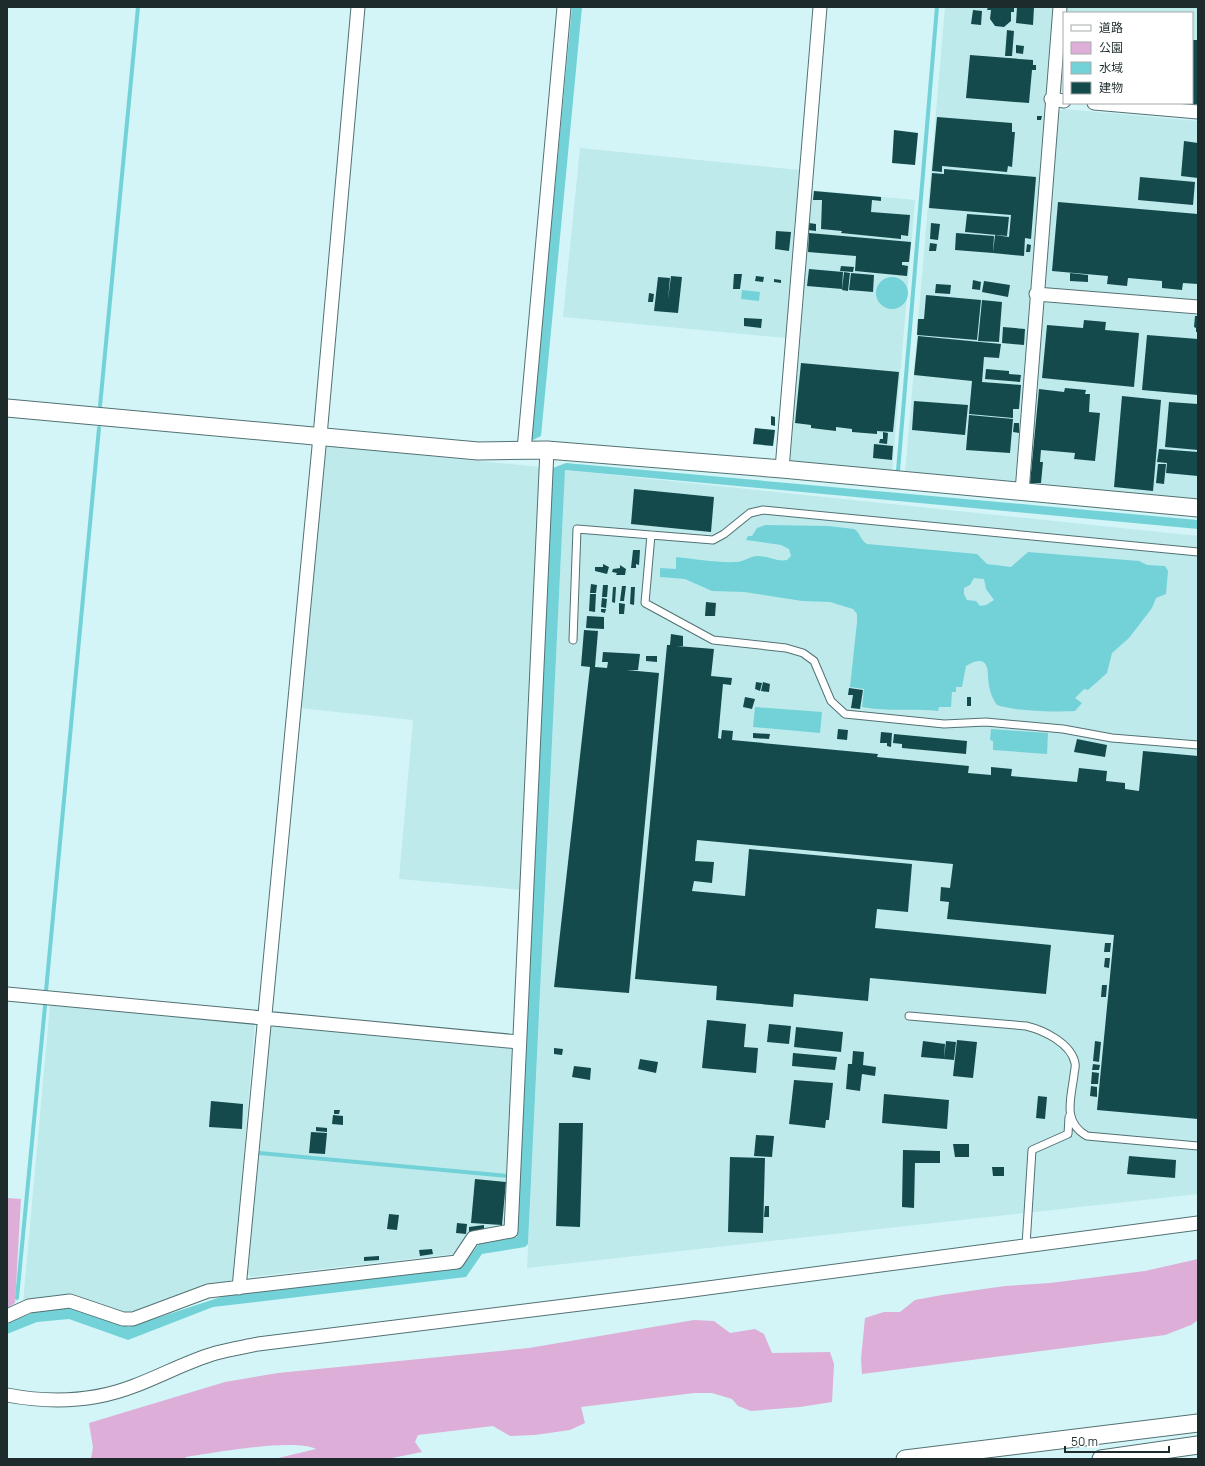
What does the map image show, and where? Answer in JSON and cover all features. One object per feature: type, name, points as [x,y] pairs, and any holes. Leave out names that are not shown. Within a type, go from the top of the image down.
[{"type":"street","points":[[239,1288],[320,436],[358,7]]},
{"type":"street","points":[[524,450],[564,7]]},
{"type":"street","points":[[782,469],[820,7]]},
{"type":"street","points":[[1022,492],[1036,294],[1058,100],[1060,7]]},
{"type":"street","points":[[1106,104],[1198,112]]},
{"type":"street","points":[[1036,294],[1198,308]]},
{"type":"street","points":[[7,408],[478,451],[547,450],[782,469],[1198,508]]},
{"type":"street","points":[[7,1316],[29,1306],[70,1301],[123,1319],[133,1319],[208,1291],[456,1262],[473,1238],[511,1232],[547,450]]},
{"type":"street","points":[[7,994],[519,1042]]},
{"type":"street","points":[[7,1395],[33,1400],[65,1400],[100,1396],[132,1387],[215,1353],[258,1344],[685,1291],[1198,1223]]},
{"type":"street","points":[[905,1459],[1024,1443],[1198,1423]]},
{"type":"street","points":[[1101,1459],[1198,1445]]},
{"type":"lane","points":[[573,640],[576,529],[713,540],[724,534],[750,513],[763,510],[1198,552]]},
{"type":"lane","points":[[651,535],[645,603],[713,640],[786,648],[803,653],[814,661],[832,701],[846,714],[944,724],[986,722],[1009,724],[1063,729],[1112,738],[1198,745]]},
{"type":"lane","points":[[908,1016],[1026,1026],[1040,1029],[1062,1044],[1072,1055],[1075,1064],[1068,1134],[1032,1150],[1026,1245]]},
{"type":"lane","points":[[1069,1113],[1072,1123],[1078,1131],[1087,1136],[1198,1146]]},
{"type":"shaded area","points":[[945,7],[1054,7],[1017,484],[905,474]]},
{"type":"shaded area","points":[[1064,7],[1198,7],[1198,105],[1186,104],[1193,104],[1193,12],[1064,12]]},
{"type":"shaded area","points":[[1063,18],[1063,93],[1057,86]]},
{"type":"shaded area","points":[[1063,109],[1198,121],[1198,302],[1043,289],[1057,113]]},
{"type":"shaded area","points":[[580,148],[799,170],[786,338],[563,317]]},
{"type":"shaded area","points":[[811,190],[915,200],[892,473],[787,464]]},
{"type":"shaded area","points":[[1042,302],[1198,315],[1198,500],[1027,485]]},
{"type":"shaded area","points":[[326,446],[541,467],[523,890],[399,879],[413,720],[299,708]]},
{"type":"shaded area","points":[[565,470],[1198,536],[1198,1194],[527,1268]]},
{"type":"shaded area","points":[[50,1004],[255,1022],[234,1276],[228,1284],[205,1286],[128,1313],[82,1298],[67,1295],[29,1300],[23,1303]]},
{"type":"shaded area","points":[[271,1024],[509,1046],[516,1051],[506,1226],[469,1234],[453,1254],[251,1277],[248,1273],[267,1027]]},
{"type":"green space","points":[[7,1198],[21,1199],[15,1303],[7,1308]]},
{"type":"green space","points":[[1198,1259],[1198,1320],[1191,1325],[1165,1335],[862,1374],[861,1359],[865,1318],[884,1312],[900,1312],[915,1300],[1005,1286],[1050,1283],[1145,1271]]},
{"type":"green space","points":[[694,1320],[714,1321],[730,1333],[755,1329],[764,1334],[772,1353],[830,1352],[834,1364],[832,1402],[800,1407],[751,1411],[738,1406],[732,1399],[712,1393],[694,1393],[581,1407],[585,1423],[570,1430],[535,1435],[510,1436],[493,1426],[418,1435],[415,1442],[422,1452],[392,1458],[274,1459],[316,1449],[305,1446],[290,1445],[253,1447],[186,1457],[184,1459],[91,1459],[93,1447],[89,1423],[225,1382],[278,1373],[529,1348]]},
{"type":"water","points":[[572,7],[582,7],[541,436],[531,441]]},
{"type":"water","points":[[889,277],[895,277],[905,284],[908,293],[907,299],[901,306],[895,309],[889,309],[879,302],[876,296],[876,290],[883,280]]},
{"type":"water","points":[[742,290],[760,292],[759,301],[741,299]]},
{"type":"water","points":[[566,463],[1198,520],[1198,529],[565,470],[528,1244],[525,1247],[482,1254],[466,1277],[213,1307],[128,1340],[69,1319],[37,1322],[7,1334],[7,1324],[35,1312],[68,1308],[129,1327],[224,1296],[461,1267],[479,1244],[517,1237],[553,468]]},
{"type":"water","points":[[765,525],[828,526],[854,529],[867,544],[977,554],[987,564],[1011,567],[1028,552],[1139,561],[1147,565],[1165,566],[1168,571],[1166,594],[1156,598],[1152,608],[1129,638],[1112,653],[1107,673],[1088,690],[1084,689],[1075,698],[1082,703],[1075,711],[1025,710],[997,705],[993,699],[989,685],[987,667],[982,661],[973,662],[966,666],[962,687],[956,687],[956,692],[952,692],[951,707],[939,707],[938,711],[862,707],[864,689],[850,687],[857,622],[857,614],[853,609],[830,602],[802,601],[744,592],[712,591],[685,579],[660,577],[660,568],[676,569],[676,557],[737,562],[758,556],[776,560],[787,560],[791,556],[789,549],[781,545],[746,540],[748,536],[752,536],[757,528]],"holes":[[[974,578],[984,579],[986,589],[994,600],[986,605],[980,606],[976,601],[967,600],[964,594],[964,588],[970,585]]]},
{"type":"water","points":[[755,707],[822,712],[820,733],[753,727]]},
{"type":"water","points":[[991,729],[1048,733],[1047,754],[993,750],[993,741],[990,740]]},
{"type":"building","points":[[988,7],[1014,7],[1014,12],[1011,12],[1011,21],[1004,27],[995,26],[990,19],[991,10],[987,10]]},
{"type":"building","points":[[1017,7],[1034,7],[1033,25],[1016,23]]},
{"type":"building","points":[[973,10],[982,11],[981,25],[971,24]]},
{"type":"building","points":[[1007,30],[1014,31],[1012,56],[1005,56]]},
{"type":"building","points":[[1193,40],[1198,40],[1198,104],[1193,104]]},
{"type":"building","points":[[1016,45],[1024,46],[1023,54],[1016,53]]},
{"type":"building","points":[[970,55],[1033,60],[1033,65],[1036,65],[1036,70],[1032,70],[1029,103],[966,98]]},
{"type":"building","points":[[1037,116],[1042,116],[1041,120],[1037,120]]},
{"type":"building","points":[[937,117],[1012,123],[1012,132],[1015,132],[1012,167],[1008,166],[1007,172],[942,166],[942,172],[932,171]]},
{"type":"building","points":[[894,130],[918,133],[915,165],[892,163]]},
{"type":"building","points":[[1184,141],[1198,143],[1198,178],[1181,176]]},
{"type":"building","points":[[944,169],[1036,177],[1031,239],[1025,238],[1024,256],[993,253],[995,235],[1009,237],[1011,215],[929,208],[932,173],[944,174]]},
{"type":"building","points":[[1140,177],[1195,182],[1193,205],[1138,200]]},
{"type":"building","points":[[814,191],[881,197],[881,201],[872,200],[871,212],[910,215],[908,236],[901,235],[901,239],[841,233],[842,231],[821,229],[822,200],[813,200]]},
{"type":"building","points":[[1058,202],[1198,214],[1198,284],[1183,283],[1182,290],[1162,288],[1162,281],[1128,278],[1127,286],[1107,284],[1108,276],[1052,271]]},
{"type":"building","points":[[967,214],[1009,217],[1007,236],[965,232]]},
{"type":"building","points":[[809,223],[816,224],[816,231],[808,230]]},
{"type":"building","points":[[931,223],[940,224],[938,240],[930,239]]},
{"type":"building","points":[[776,231],[791,232],[789,251],[775,249]]},
{"type":"building","points":[[809,233],[911,242],[909,262],[902,262],[902,265],[908,266],[907,276],[855,271],[856,256],[808,252]]},
{"type":"building","points":[[956,233],[994,236],[993,253],[955,250]]},
{"type":"building","points":[[930,243],[937,244],[936,251],[929,251]]},
{"type":"building","points":[[1027,244],[1031,245],[1030,252],[1026,252]]},
{"type":"building","points":[[841,266],[854,267],[853,272],[840,271]]},
{"type":"building","points":[[809,269],[843,272],[842,289],[807,286]]},
{"type":"building","points":[[844,272],[850,273],[848,291],[842,290]]},
{"type":"building","points":[[851,273],[874,275],[873,292],[849,290]]},
{"type":"building","points":[[1070,273],[1088,275],[1088,282],[1070,281]]},
{"type":"building","points":[[734,274],[742,274],[740,289],[733,289]]},
{"type":"building","points":[[671,276],[682,277],[678,313],[654,311],[658,277],[670,278],[668,300]]},
{"type":"building","points":[[756,276],[764,277],[763,282],[755,281]]},
{"type":"building","points":[[774,279],[781,280],[781,283],[774,282]]},
{"type":"building","points":[[973,280],[981,282],[980,290],[972,289]]},
{"type":"building","points":[[984,281],[1010,285],[1008,297],[982,292]]},
{"type":"building","points":[[936,284],[951,285],[950,294],[935,293]]},
{"type":"building","points":[[649,293],[654,294],[653,302],[648,302]]},
{"type":"building","points":[[926,295],[981,300],[977,340],[917,335],[918,319],[924,319]]},
{"type":"building","points":[[982,300],[1002,302],[999,342],[978,341]]},
{"type":"building","points":[[1195,316],[1198,316],[1198,332],[1196,332],[1196,328],[1194,327]]},
{"type":"building","points":[[744,318],[762,319],[761,328],[744,326]]},
{"type":"building","points":[[1084,320],[1106,322],[1105,330],[1139,333],[1134,387],[1042,378],[1047,325],[1083,328]]},
{"type":"building","points":[[1003,327],[1025,329],[1024,345],[1002,343]]},
{"type":"building","points":[[1147,335],[1198,339],[1198,395],[1142,390]]},
{"type":"building","points":[[918,336],[1001,344],[999,358],[984,357],[982,382],[1021,385],[1019,409],[1013,409],[1013,418],[969,414],[972,381],[914,375]]},
{"type":"building","points":[[801,363],[899,372],[893,432],[877,431],[877,434],[852,432],[852,429],[836,427],[836,431],[811,428],[811,425],[795,423]]},
{"type":"building","points":[[986,369],[1009,371],[1009,374],[1021,375],[1020,382],[985,379]]},
{"type":"building","points":[[1065,388],[1086,390],[1085,394],[1090,394],[1089,412],[1100,413],[1095,461],[1074,459],[1075,453],[1041,450],[1040,462],[1043,462],[1041,483],[1030,483],[1039,389],[1064,392]]},
{"type":"building","points":[[1122,396],[1161,400],[1153,491],[1114,487]]},
{"type":"building","points":[[914,401],[968,405],[965,435],[912,430]]},
{"type":"building","points":[[1169,402],[1198,404],[1198,450],[1165,447]]},
{"type":"building","points":[[969,415],[1013,419],[1010,453],[966,450]]},
{"type":"building","points":[[771,416],[775,417],[775,426],[771,425]]},
{"type":"building","points":[[1014,423],[1019,423],[1019,433],[1013,432]]},
{"type":"building","points":[[755,428],[775,430],[773,446],[753,444]]},
{"type":"building","points":[[883,432],[888,433],[887,444],[879,443],[880,439],[883,439]]},
{"type":"building","points":[[874,444],[893,446],[892,460],[873,458]]},
{"type":"building","points":[[1159,449],[1198,452],[1198,476],[1166,473],[1167,463],[1157,462]]},
{"type":"building","points":[[1158,464],[1166,464],[1164,484],[1156,483]]},
{"type":"building","points":[[634,489],[714,497],[711,532],[631,524]]},
{"type":"building","points":[[633,550],[640,550],[639,565],[636,564],[636,568],[631,568]]},
{"type":"building","points":[[603,564],[609,567],[607,574],[595,571],[595,567],[603,567]]},
{"type":"building","points":[[620,565],[626,569],[625,575],[616,575],[617,573],[612,572],[613,569],[620,568]]},
{"type":"building","points":[[591,584],[597,585],[596,593],[590,593]]},
{"type":"building","points":[[603,585],[608,585],[607,597],[602,597]]},
{"type":"building","points":[[622,586],[626,586],[624,601],[620,601]]},
{"type":"building","points":[[613,587],[616,587],[615,603],[612,602]]},
{"type":"building","points":[[631,587],[635,587],[634,605],[630,604]]},
{"type":"building","points":[[590,594],[596,594],[595,612],[589,611]]},
{"type":"building","points":[[602,598],[607,599],[606,608],[601,607]]},
{"type":"building","points":[[706,602],[716,603],[715,616],[705,616]]},
{"type":"building","points":[[619,603],[625,604],[624,614],[619,614]]},
{"type":"building","points":[[601,609],[606,609],[605,613],[601,612]]},
{"type":"building","points":[[587,616],[604,617],[604,629],[586,628]]},
{"type":"building","points":[[584,630],[598,631],[595,667],[607,668],[608,662],[602,662],[603,652],[640,654],[638,670],[627,670],[659,673],[629,993],[554,987],[590,667],[581,666]]},
{"type":"building","points":[[671,634],[683,636],[683,646],[677,646],[714,649],[711,676],[732,678],[731,685],[723,684],[718,738],[721,739],[722,730],[733,731],[732,740],[878,754],[877,757],[969,766],[968,773],[991,775],[991,767],[1012,769],[1011,776],[1077,782],[1079,768],[1107,771],[1106,781],[1125,783],[1125,789],[1139,791],[1143,751],[1198,756],[1198,1119],[1097,1110],[1114,935],[947,919],[949,902],[940,901],[941,887],[950,888],[953,864],[697,840],[695,861],[714,862],[712,883],[694,881],[692,891],[745,896],[749,849],[912,864],[908,912],[877,909],[875,928],[1051,945],[1046,994],[870,978],[868,1001],[794,994],[793,1007],[716,1000],[717,986],[635,979],[667,645],[670,645]]},
{"type":"building","points":[[646,656],[657,656],[657,662],[646,661]]},
{"type":"building","points":[[756,682],[762,683],[760,691],[755,689]]},
{"type":"building","points":[[763,682],[770,684],[769,692],[761,691]]},
{"type":"building","points":[[849,688],[863,690],[860,709],[851,708],[853,695],[848,695]]},
{"type":"building","points":[[745,697],[755,699],[752,709],[743,707]]},
{"type":"building","points":[[967,697],[971,697],[971,706],[967,706]]},
{"type":"building","points":[[838,729],[848,730],[847,740],[837,739]]},
{"type":"building","points":[[881,732],[892,733],[891,747],[887,746],[887,743],[880,743]]},
{"type":"building","points":[[753,733],[770,734],[769,739],[753,738]]},
{"type":"building","points":[[894,734],[967,741],[966,754],[902,748],[902,744],[893,743]]},
{"type":"building","points":[[1077,739],[1107,745],[1105,757],[1074,752]]},
{"type":"building","points":[[1105,943],[1111,943],[1110,952],[1104,952]]},
{"type":"building","points":[[1105,958],[1110,958],[1109,968],[1104,967]]},
{"type":"building","points":[[1102,985],[1107,985],[1106,997],[1101,997]]},
{"type":"building","points":[[707,1020],[746,1024],[744,1047],[758,1048],[756,1073],[702,1068]]},
{"type":"building","points":[[769,1024],[791,1026],[789,1044],[767,1042]]},
{"type":"building","points":[[796,1027],[843,1032],[841,1052],[794,1047]]},
{"type":"building","points":[[957,1040],[977,1042],[973,1078],[953,1076]]},
{"type":"building","points":[[923,1041],[945,1044],[944,1059],[921,1057]]},
{"type":"building","points":[[946,1041],[956,1042],[954,1060],[944,1059]]},
{"type":"building","points":[[1095,1041],[1101,1042],[1099,1062],[1093,1061]]},
{"type":"building","points":[[554,1048],[563,1049],[562,1055],[554,1054]]},
{"type":"building","points":[[853,1051],[864,1052],[863,1065],[876,1067],[875,1076],[862,1074],[860,1091],[846,1089],[848,1064],[852,1064]]},
{"type":"building","points":[[793,1053],[837,1057],[835,1070],[792,1066]]},
{"type":"building","points":[[640,1059],[658,1062],[656,1073],[638,1069]]},
{"type":"building","points":[[1093,1064],[1100,1065],[1099,1070],[1092,1070]]},
{"type":"building","points":[[574,1066],[591,1068],[590,1080],[572,1077]]},
{"type":"building","points":[[1092,1072],[1099,1073],[1098,1084],[1091,1084]]},
{"type":"building","points":[[794,1080],[833,1083],[829,1120],[826,1120],[825,1128],[789,1124]]},
{"type":"building","points":[[1091,1086],[1097,1087],[1097,1097],[1090,1096]]},
{"type":"building","points":[[884,1094],[949,1100],[947,1129],[882,1123]]},
{"type":"building","points":[[1038,1096],[1047,1097],[1045,1119],[1036,1118]]},
{"type":"building","points":[[211,1101],[243,1104],[242,1129],[209,1127]]},
{"type":"building","points":[[334,1110],[340,1110],[339,1114],[334,1114]]},
{"type":"building","points":[[333,1115],[343,1116],[343,1125],[332,1124]]},
{"type":"building","points":[[559,1123],[583,1123],[580,1227],[556,1226]]},
{"type":"building","points":[[316,1127],[327,1128],[327,1132],[316,1131]]},
{"type":"building","points":[[311,1132],[327,1133],[325,1154],[309,1153]]},
{"type":"building","points":[[756,1135],[774,1136],[772,1157],[754,1156]]},
{"type":"building","points":[[953,1144],[969,1144],[969,1157],[955,1157]]},
{"type":"building","points":[[903,1150],[940,1151],[940,1163],[915,1163],[914,1208],[902,1207]]},
{"type":"building","points":[[1129,1156],[1176,1160],[1175,1178],[1127,1174]]},
{"type":"building","points":[[730,1157],[765,1158],[763,1233],[728,1232]]},
{"type":"building","points":[[992,1167],[1004,1167],[1004,1176],[993,1176]]},
{"type":"building","points":[[475,1179],[506,1182],[502,1225],[471,1223]]},
{"type":"building","points":[[765,1206],[769,1206],[769,1217],[764,1217]]},
{"type":"building","points":[[389,1214],[399,1215],[397,1230],[387,1229]]},
{"type":"building","points":[[457,1223],[467,1224],[466,1234],[456,1233]]},
{"type":"building","points":[[484,1225],[484,1230],[469,1232],[469,1227]]},
{"type":"building","points":[[432,1249],[433,1254],[420,1256],[419,1250]]},
{"type":"building","points":[[379,1256],[379,1260],[364,1261],[364,1257]]},
{"type":"waterway","points":[[100,406],[138,7]]},
{"type":"waterway","points":[[898,471],[937,7]]},
{"type":"waterway","points":[[46,991],[99,428]]},
{"type":"waterway","points":[[17,1298],[45,1006]]},
{"type":"waterway","points":[[259,1153],[508,1176]]}]
